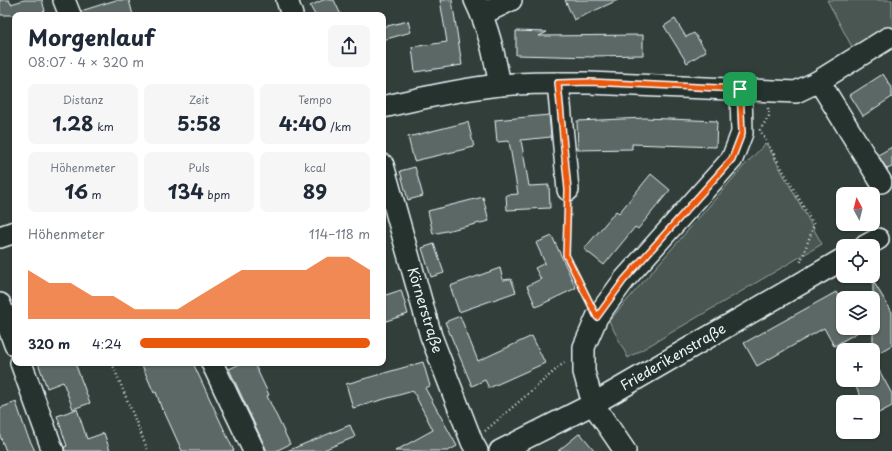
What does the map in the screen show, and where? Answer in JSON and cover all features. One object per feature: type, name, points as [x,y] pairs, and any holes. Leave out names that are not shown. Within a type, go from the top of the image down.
[{"type":"street","points":[[64,0],[69,12]]},
{"type":"street","points":[[287,0],[291,12]]},
{"type":"street","points":[[500,85],[493,48],[479,7],[511,0]]},
{"type":"street","points":[[386,106],[442,94],[500,85],[589,82],[796,92],[819,81],[888,38]]},
{"type":"street","points":[[819,81],[881,182]]},
{"type":"street","points":[[558,83],[568,190]]},
{"type":"street","points":[[625,451],[593,404],[584,372],[584,347],[597,317],[624,280],[732,159],[742,133],[740,89]]},
{"type":"street","name":"Körnerstraße","points":[[386,176],[431,336],[474,447]]},
{"type":"street","points":[[0,237],[12,233]]},
{"type":"street","name":"Friederikenstraße","points":[[500,451],[593,404],[836,263]]},
{"type":"street","points":[[0,304],[12,337]]},
{"type":"street","points":[[22,366],[53,451]]},
{"type":"street","points":[[213,366],[254,451]]},
{"type":"path","points":[[768,91],[769,116],[760,130],[814,225],[791,289]]},
{"type":"path","points":[[568,190],[566,255],[597,317]]},
{"type":"path","points":[[474,447],[584,347]]},
{"type":"path","points":[[113,366],[148,451]]},
{"type":"shaded area","points":[[827,0],[892,0],[892,29],[852,47]]},
{"type":"shaded area","points":[[766,143],[822,244],[628,358],[609,321],[743,167]]},
{"type":"building","points":[[0,0],[9,0],[11,4],[24,0],[42,0],[45,11],[12,12],[12,15],[0,15]]},
{"type":"building","points":[[116,0],[129,0],[132,12],[81,12]]},
{"type":"building","points":[[323,0],[334,0],[340,12],[313,12],[310,6]]},
{"type":"building","points":[[440,0],[452,0],[462,65],[415,72],[412,47],[447,42]]},
{"type":"building","points":[[565,0],[618,0],[574,20]]},
{"type":"building","points":[[675,19],[686,37],[694,33],[706,51],[687,63],[664,26]]},
{"type":"building","points":[[408,21],[411,32],[386,39],[386,26]]},
{"type":"building","points":[[516,31],[547,32],[539,36],[643,35],[643,55],[594,57],[516,55]]},
{"type":"building","points":[[883,74],[892,88],[892,97],[863,116],[850,95]]},
{"type":"building","points":[[549,115],[551,137],[521,140],[529,186],[549,185],[550,208],[507,210],[506,195],[518,194],[509,141],[497,142],[495,120]]},
{"type":"building","points":[[645,118],[717,121],[716,147],[632,144],[632,149],[578,150],[577,121]]},
{"type":"building","points":[[468,122],[474,147],[414,161],[408,137]]},
{"type":"building","points":[[892,147],[892,167],[887,169],[878,155]]},
{"type":"building","points":[[415,167],[423,196],[408,200],[400,171]]},
{"type":"building","points":[[651,174],[670,190],[638,229],[635,227],[604,265],[584,249],[616,211],[619,213]]},
{"type":"building","points":[[483,197],[489,221],[433,234],[428,211]]},
{"type":"building","points":[[552,236],[576,288],[536,307],[527,286],[541,279],[535,268],[545,263],[536,243]]},
{"type":"building","points":[[434,244],[444,273],[431,277],[422,248]]},
{"type":"building","points":[[500,268],[503,280],[511,279],[516,292],[459,312],[450,286]]},
{"type":"building","points":[[873,283],[874,283],[879,291],[873,291]]},
{"type":"building","points":[[401,290],[408,314],[386,321],[386,295]]},
{"type":"building","points":[[836,292],[836,335],[853,335],[839,343],[836,343],[834,346],[824,328],[757,366],[744,343]]},
{"type":"building","points":[[880,292],[892,312],[892,345],[880,352],[880,343],[873,343],[873,335],[880,335]]},
{"type":"building","points":[[460,316],[478,361],[532,336],[545,363],[489,388],[485,380],[472,386],[445,322]]},
{"type":"building","points":[[423,362],[430,386],[425,388],[457,446],[448,451],[395,451],[433,430],[413,391],[353,408],[346,384]]},
{"type":"building","points":[[39,366],[76,366],[90,403],[73,409],[63,382],[47,388]]},
{"type":"building","points":[[142,366],[194,366],[234,451],[182,451],[163,409],[162,410],[156,392],[154,393]]},
{"type":"building","points":[[236,366],[255,366],[269,395],[267,396],[290,444],[276,451],[267,451],[229,369]]},
{"type":"building","points":[[880,372],[892,394],[892,406],[880,412],[880,395],[860,395],[856,387],[880,387]]},
{"type":"building","points":[[16,402],[26,432],[35,451],[6,451],[0,436],[0,408]]},
{"type":"building","points":[[77,409],[87,439],[104,433],[110,451],[65,451],[64,447],[67,446],[57,416]]},
{"type":"building","points":[[350,425],[355,437],[321,451],[287,451]]},
{"type":"building","points":[[580,433],[595,451],[558,451]]},
{"type":"route","points":[[589,82],[740,89],[742,133],[732,159],[624,280],[597,317],[566,255],[568,190],[558,83],[589,82]]}]
